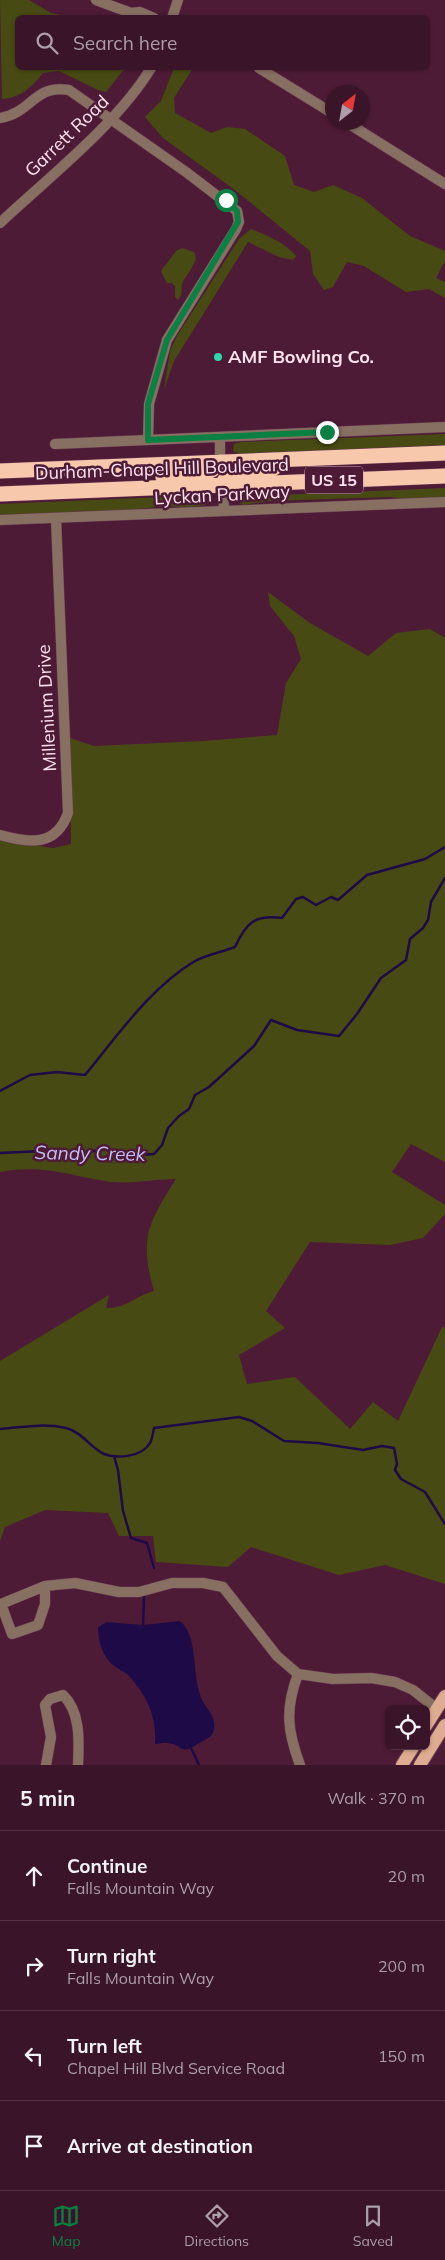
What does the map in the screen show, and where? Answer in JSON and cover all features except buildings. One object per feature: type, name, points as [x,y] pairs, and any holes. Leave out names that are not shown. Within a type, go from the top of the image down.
[{"type":"highway","name":"Durham-Chapel Hill Boulevard","points":[[0,471],[445,453]]},
{"type":"highway","points":[[223,484],[225,477],[230,474],[335,458]]},
{"type":"highway","points":[[70,491],[207,473],[216,468],[220,462]]},
{"type":"highway","name":"Durham-Chapel Hill Boulevard","points":[[0,494],[445,476]]},
{"type":"main road","points":[[430,1720],[445,1696]]},
{"type":"main road","points":[[420,1765],[445,1725]]},
{"type":"main road","points":[[402,1765],[411,1750]]},
{"type":"street","points":[[96,0],[133,15],[140,12],[147,15]]},
{"type":"street","points":[[173,15],[178,0]]},
{"type":"street","name":"Garrett Road","points":[[0,223],[111,118],[134,93],[150,70]]},
{"type":"street","points":[[262,70],[325,109]]},
{"type":"street","points":[[0,118],[14,116],[44,92],[60,88],[77,94],[226,200],[237,211],[236,229],[167,340],[148,404],[148,440]]},
{"type":"street","points":[[359,130],[445,184]]},
{"type":"street","points":[[55,444],[445,428]]},
{"type":"street","points":[[220,437],[220,462]]},
{"type":"street","points":[[223,484],[224,510]]},
{"type":"street","name":"Lyckan Parkway","points":[[0,520],[445,502]]},
{"type":"street","name":"Millenium Drive","points":[[0,835],[39,841],[56,834],[63,826],[68,813],[56,519]]},
{"type":"street","points":[[46,1586],[45,1604],[38,1625],[12,1634],[1,1604],[46,1586],[75,1583],[119,1592],[139,1592],[172,1583],[203,1582],[223,1587],[253,1622],[277,1656],[298,1674],[333,1679],[371,1678],[395,1682],[413,1690],[437,1709]]},
{"type":"street","points":[[298,1674],[288,1707],[288,1717],[290,1733],[300,1765]]},
{"type":"street","points":[[46,1765],[50,1737],[46,1705],[50,1700],[63,1695],[72,1703],[76,1720],[78,1765]]},
{"type":"shaded area","points":[[0,0],[29,0],[51,13],[61,15],[15,15],[15,70],[123,70],[106,92],[59,71],[43,73],[25,91],[2,99]]},
{"type":"shaded area","points":[[173,70],[192,70],[174,98],[175,113],[211,133],[227,127],[245,129],[285,156],[294,185],[314,192],[333,185],[362,198],[410,236],[445,251],[445,261],[436,278],[445,282],[445,298],[429,289],[406,292],[364,266],[347,262],[333,287],[324,290],[313,274],[310,251],[235,190],[163,138],[145,117],[161,101]]},
{"type":"shaded area","points":[[251,229],[281,243],[296,256],[293,260],[279,257],[248,242],[174,361],[164,390],[170,351],[177,336],[239,239]]},
{"type":"shaded area","points":[[182,248],[194,252],[196,258],[182,284],[178,300],[175,297],[175,286],[172,283],[167,283],[161,271],[176,251]]},
{"type":"shaded area","points":[[445,434],[445,445],[240,454],[233,451],[234,444],[241,442]]},
{"type":"shaded area","points":[[445,488],[445,499],[407,500],[391,497],[269,501],[243,505],[239,502],[241,497],[251,496]]},
{"type":"shaded area","points":[[188,496],[208,500],[205,505],[188,508],[167,506],[129,510],[0,515],[0,504]]},
{"type":"shaded area","points":[[268,592],[310,623],[368,656],[396,633],[430,629],[445,638],[445,1162],[411,1144],[392,1172],[445,1205],[445,1214],[423,1238],[390,1245],[310,1242],[266,1311],[285,1328],[239,1355],[247,1384],[295,1377],[350,1429],[373,1402],[398,1421],[442,1327],[445,1328],[445,1584],[385,1565],[339,1575],[251,1547],[228,1567],[156,1562],[153,1536],[119,1536],[108,1513],[45,1510],[5,1527],[0,1541],[0,1361],[109,1295],[106,1308],[114,1308],[154,1291],[147,1258],[149,1232],[159,1208],[176,1179],[111,1182],[44,1170],[31,1169],[0,1172],[0,840],[53,848],[71,844],[70,738],[94,746],[203,741],[277,735],[286,683],[301,659],[294,636],[270,606]]},
{"type":"shaded area","points":[[180,1621],[187,1629],[191,1639],[198,1687],[201,1698],[213,1718],[214,1725],[210,1737],[184,1750],[173,1744],[155,1744],[154,1724],[149,1706],[140,1689],[127,1674],[114,1666],[106,1658],[100,1643],[98,1627],[107,1622],[143,1625]]},
{"type":"waterway","points":[[0,1091],[30,1075],[57,1072],[85,1075],[122,1029],[164,984],[195,961],[235,947],[243,932],[252,922],[265,917],[282,918],[296,899],[303,897],[316,905],[331,897],[338,900],[367,875],[425,859],[445,847]]},
{"type":"waterway","name":"Sandy Creek","points":[[0,1153],[43,1151],[69,1155],[106,1149],[138,1155],[154,1154],[162,1145],[168,1128],[179,1116],[189,1109],[195,1095],[209,1087],[254,1046],[271,1020],[297,1030],[339,1036],[357,1014],[381,978],[406,960],[410,939],[423,928],[428,920],[431,902],[445,878]]},
{"type":"waterway","points":[[0,1429],[25,1426],[66,1428],[82,1436],[104,1454],[109,1456],[129,1456],[146,1448],[151,1442],[154,1428],[239,1417],[252,1421],[284,1441],[318,1443],[363,1450],[382,1446],[394,1448],[397,1464],[395,1470],[401,1479],[425,1492],[445,1524]]},
{"type":"waterway","points":[[114,1456],[118,1470],[123,1511],[131,1538],[147,1543],[154,1568]]},
{"type":"waterway","points":[[143,1628],[144,1597]]},
{"type":"waterway","points":[[191,1748],[199,1765]]},
{"type":"place","name":"AMF Bowling Co.","points":[[218,357]]},
{"type":"route","points":[[226,200],[237,211],[238,222],[236,229],[167,340],[148,404],[148,440],[327,432]]}]
